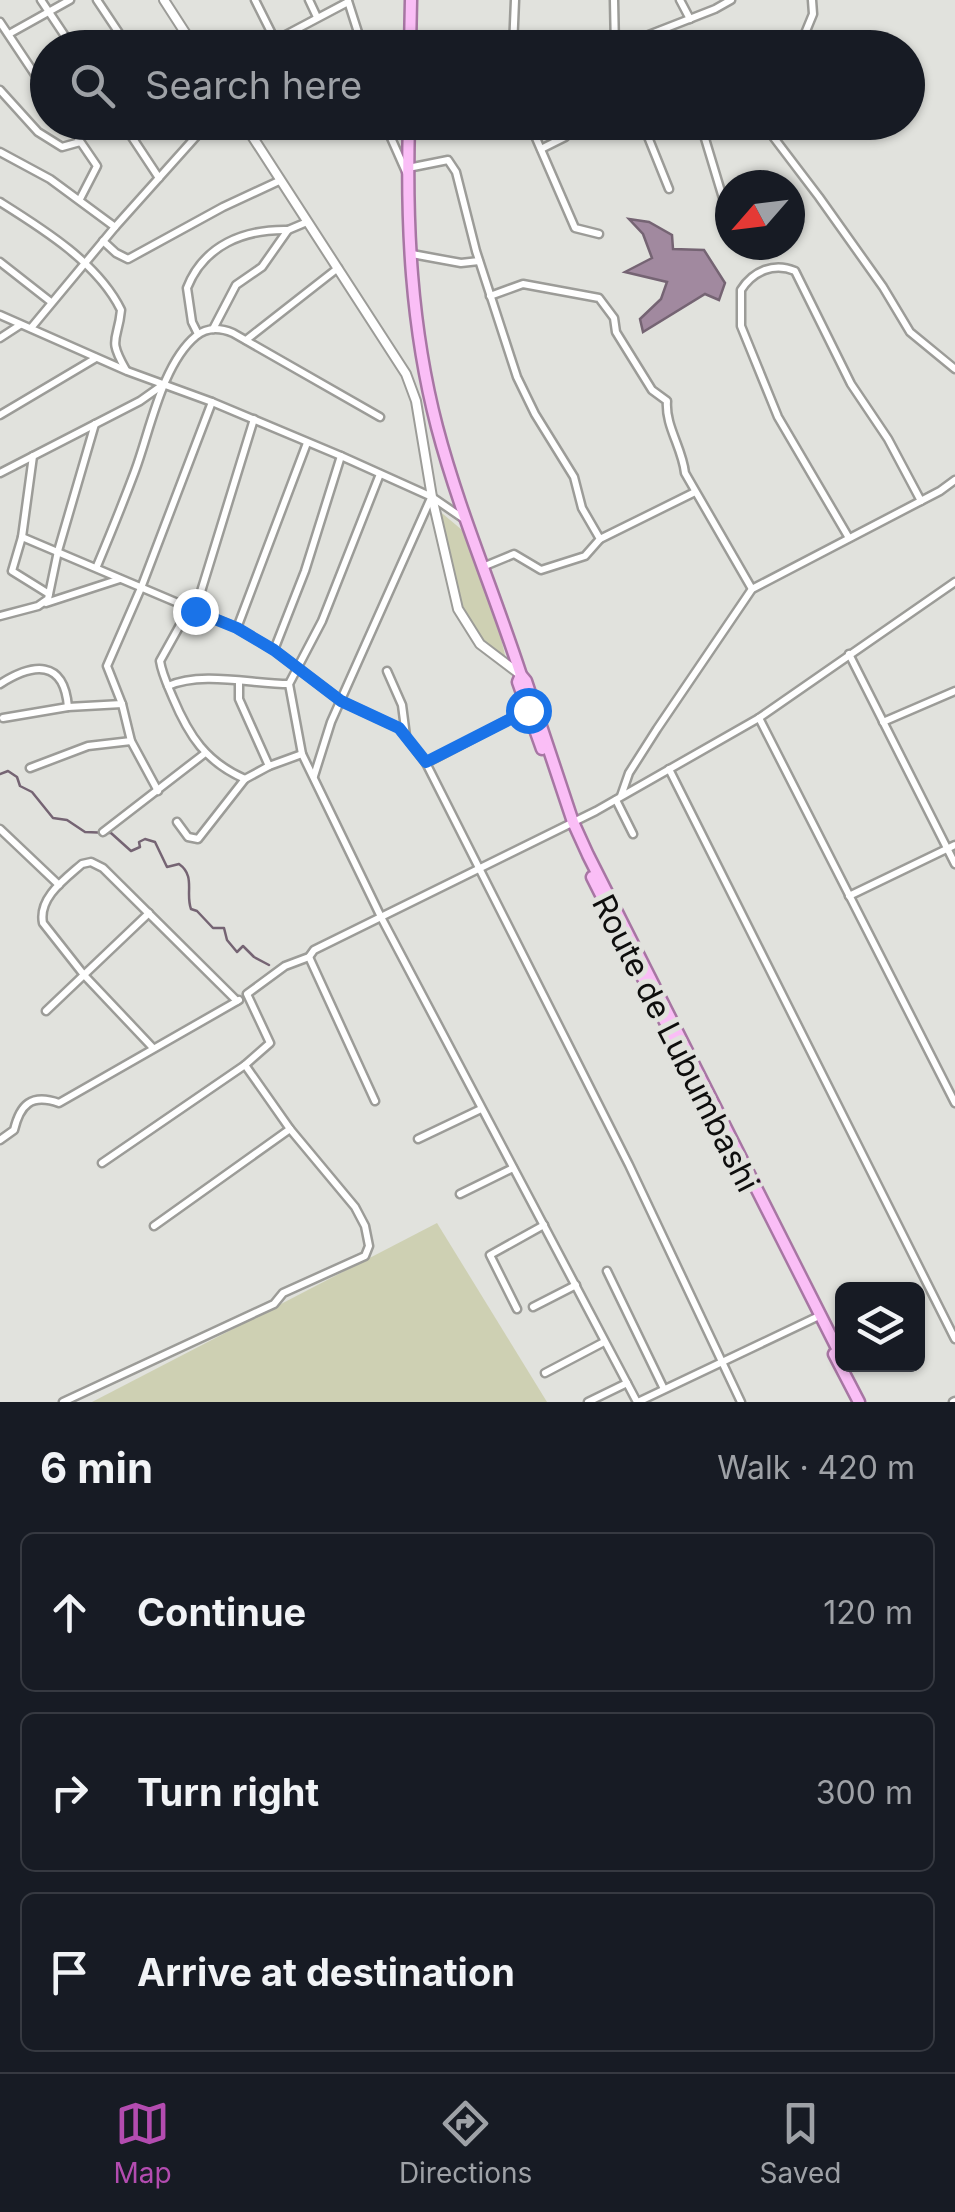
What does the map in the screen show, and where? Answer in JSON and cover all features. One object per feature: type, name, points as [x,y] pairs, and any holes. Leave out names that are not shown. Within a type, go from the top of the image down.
[{"type":"highway","points":[[410,30],[411,0]]},
{"type":"highway","name":"Route de Lubumbashi","points":[[409,140],[415,318],[432,408],[570,823]]},
{"type":"highway","name":"Route de Lubumbashi","points":[[521,675],[518,682],[570,823],[862,1402]]},
{"type":"highway","name":"Route de Lubumbashi","points":[[818,1316],[835,1345]]},
{"type":"highway","name":"Route de Lubumbashi","points":[[849,1372],[862,1402]]},
{"type":"street","points":[[41,0],[62,30]]},
{"type":"street","points":[[9,34],[70,0]]},
{"type":"street","points":[[97,0],[117,30]]},
{"type":"street","points":[[164,0],[183,30]]},
{"type":"street","points":[[254,0],[270,30]]},
{"type":"street","points":[[309,0],[317,17]]},
{"type":"street","points":[[514,30],[515,0]]},
{"type":"street","points":[[614,0],[615,30]]},
{"type":"street","points":[[680,0],[690,19]]},
{"type":"street","points":[[662,30],[731,0]]},
{"type":"street","points":[[807,30],[814,14],[812,0]]},
{"type":"street","points":[[297,30],[348,1],[357,30]]},
{"type":"street","points":[[0,22],[30,66]]},
{"type":"street","points":[[0,90],[30,123]]},
{"type":"street","points":[[51,140],[62,147],[80,142],[98,169],[80,200]]},
{"type":"street","points":[[134,140],[158,178]]},
{"type":"street","points":[[31,328],[190,140]]},
{"type":"street","points":[[254,140],[409,380],[432,497],[464,621],[490,655],[521,675]]},
{"type":"street","points":[[393,140],[408,172],[448,160],[456,172],[479,261],[517,377],[574,477],[582,508],[600,539]]},
{"type":"street","points":[[537,140],[575,228],[599,234]]},
{"type":"street","points":[[541,149],[559,140]]},
{"type":"street","points":[[649,140],[669,190]]},
{"type":"street","points":[[705,140],[715,172]]},
{"type":"street","points":[[776,140],[883,287],[910,332],[955,370]]},
{"type":"street","points":[[0,152],[80,200],[115,227]]},
{"type":"street","points":[[103,241],[128,258],[279,181]]},
{"type":"street","points":[[0,202],[84,264],[113,294],[121,310],[113,339],[127,371]]},
{"type":"street","points":[[198,334],[192,322],[187,288],[207,257],[241,235],[288,230],[306,222]]},
{"type":"street","points":[[213,329],[236,284],[262,267],[288,230]]},
{"type":"street","points":[[410,254],[461,263],[479,261]]},
{"type":"street","points":[[0,262],[51,302]]},
{"type":"street","points":[[849,538],[786,434],[744,333],[741,290],[756,273],[781,267],[795,271],[851,384],[922,500]]},
{"type":"street","points":[[246,340],[338,268]]},
{"type":"street","points":[[490,296],[522,284],[600,298],[652,390],[667,401],[666,415],[683,452],[685,473],[752,589]]},
{"type":"street","points":[[0,315],[127,371],[341,456],[432,497],[469,523]]},
{"type":"street","points":[[0,338],[21,324]]},
{"type":"street","points":[[97,566],[165,383],[174,363],[198,334],[222,328],[380,418]]},
{"type":"street","points":[[0,415],[98,358]]},
{"type":"street","points":[[0,473],[165,383]]},
{"type":"street","points":[[158,791],[131,740],[106,666],[142,588],[212,402]]},
{"type":"street","points":[[245,780],[204,754],[184,725],[160,660],[192,610],[254,419]]},
{"type":"street","points":[[45,604],[96,424]]},
{"type":"street","points":[[237,628],[306,443]]},
{"type":"street","points":[[34,454],[22,536],[12,571],[49,594]]},
{"type":"street","points":[[274,650],[305,571],[341,456]]},
{"type":"street","points":[[380,474],[322,621],[290,684],[302,754],[382,918],[637,1402],[818,1316]]},
{"type":"street","points":[[634,834],[619,798],[629,773],[752,589],[955,480]]},
{"type":"street","points":[[485,566],[514,554],[542,570],[584,556],[600,539],[695,492]]},
{"type":"street","points":[[314,776],[324,740],[432,497]]},
{"type":"street","points":[[22,536],[237,628],[274,650],[341,701],[399,728],[426,762],[630,1165],[741,1402]]},
{"type":"street","points":[[0,616],[120,579]]},
{"type":"street","points":[[0,1140],[14,1130],[18,1112],[30,1102],[46,1099],[59,1103],[236,1001],[314,950],[619,798],[759,718],[955,582]]},
{"type":"street","points":[[849,654],[951,847],[955,864]]},
{"type":"street","points":[[0,684],[32,668],[50,672],[63,684],[68,707]]},
{"type":"street","points":[[387,671],[402,705],[406,740]]},
{"type":"street","points":[[168,686],[205,678],[290,684]]},
{"type":"street","points":[[239,683],[240,700],[269,766]]},
{"type":"street","points":[[883,722],[955,691]]},
{"type":"street","points":[[4,718],[68,707],[122,704]]},
{"type":"street","points":[[426,762],[528,710]]},
{"type":"street","points":[[759,718],[955,1103]]},
{"type":"street","points":[[30,768],[88,746],[131,740]]},
{"type":"street","points":[[104,832],[204,754]]},
{"type":"street","points":[[177,822],[185,834],[198,839],[245,780],[302,754]]},
{"type":"street","points":[[668,769],[955,1339]]},
{"type":"street","points":[[0,829],[59,885]]},
{"type":"street","points":[[849,896],[951,847]]},
{"type":"street","points":[[154,1048],[84,975],[43,924],[44,903],[82,864],[90,862],[103,868],[236,1001]]},
{"type":"street","points":[[46,1012],[148,914]]},
{"type":"street","points":[[308,957],[375,1101]]},
{"type":"street","points":[[102,1163],[245,1065],[270,1043],[247,994]]},
{"type":"street","points":[[63,1402],[274,1304],[283,1293],[365,1256],[369,1246],[365,1226],[355,1207],[290,1129],[245,1065]]},
{"type":"street","points":[[418,1139],[481,1108]]},
{"type":"street","points":[[154,1226],[290,1129]]},
{"type":"street","points":[[460,1194],[513,1168]]},
{"type":"street","points":[[517,1309],[490,1256],[544,1225]]},
{"type":"street","points":[[607,1271],[664,1389]]},
{"type":"street","points":[[533,1307],[576,1285]]},
{"type":"street","points":[[545,1372],[604,1342]]},
{"type":"street","points":[[588,1402],[626,1382]]},
{"type":"green space","points":[[437,509],[462,530],[492,602],[505,655],[502,661],[472,628],[462,610]]},
{"type":"green space","points":[[437,1223],[547,1402],[92,1402]]},
{"type":"shaded area","points":[[629,219],[649,222],[672,235],[673,249],[704,250],[725,283],[719,300],[705,294],[643,332],[640,319],[661,299],[667,282],[625,272],[652,258],[643,234]]},
{"type":"waterway","points":[[0,774],[8,771],[17,777],[20,786],[32,792],[53,818],[67,820],[85,832],[111,833],[131,851],[145,839],[155,842],[167,867],[179,864],[187,874],[191,909],[213,928],[224,928],[227,940],[237,952],[243,946],[269,965]]},
{"type":"route","points":[[195,611],[237,628],[274,650],[341,701],[399,728],[426,762],[528,710]]}]
